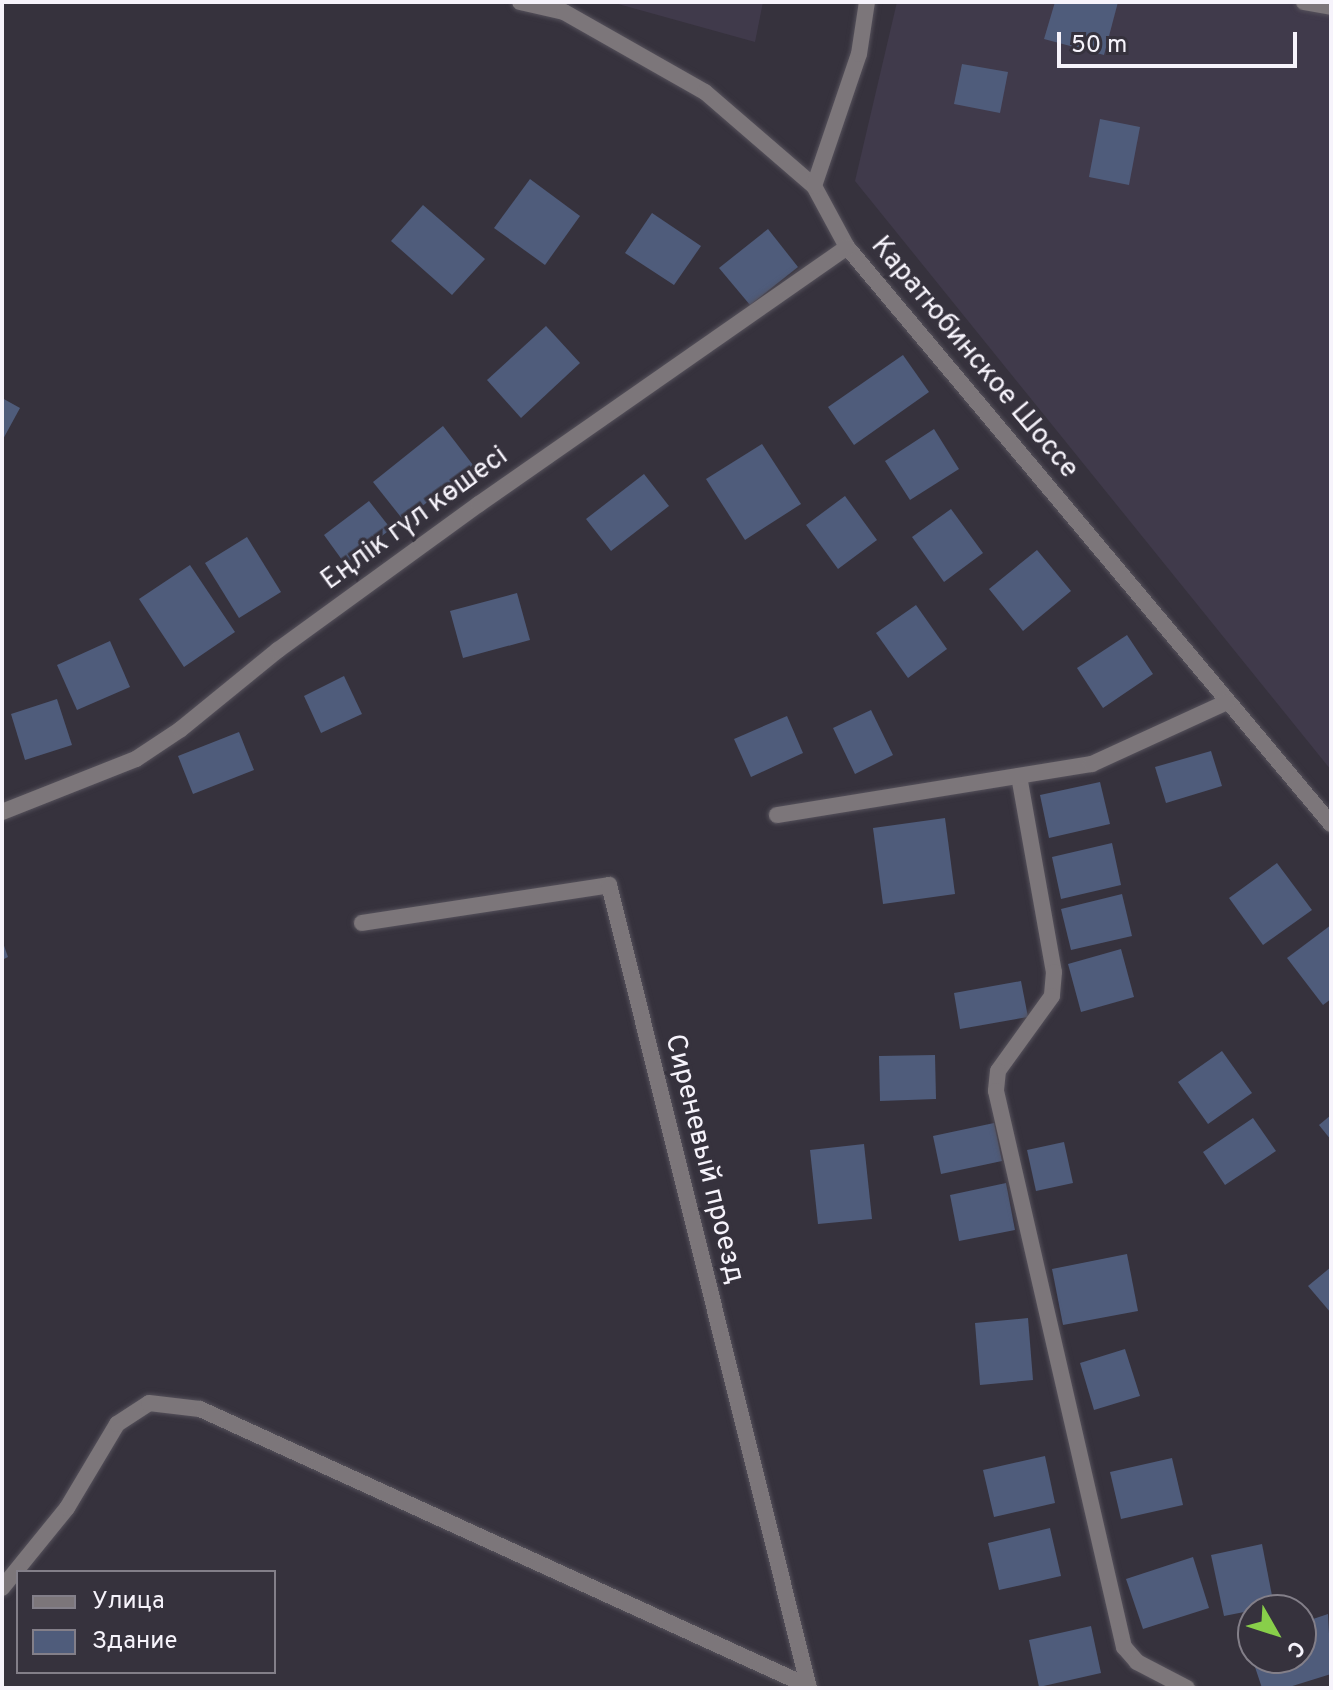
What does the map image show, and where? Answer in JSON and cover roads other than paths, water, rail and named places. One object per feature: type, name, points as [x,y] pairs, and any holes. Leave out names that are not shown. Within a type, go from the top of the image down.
[{"type":"street","name":"Каратюбинское Шоссе","points":[[520,2],[564,12],[705,92],[814,186],[847,247],[1331,824]]},
{"type":"street","points":[[814,186],[859,54],[867,2]]},
{"type":"street","points":[[1304,2],[1331,7]]},
{"type":"street","name":"Еңлік гүл көшесі","points":[[2,812],[136,759],[181,729],[278,650],[479,504],[847,247]]},
{"type":"street","points":[[777,815],[1092,764],[1227,702]]},
{"type":"street","points":[[1019,776],[1054,972],[1052,996],[998,1071],[996,1091],[1124,1647],[1137,1662],[1187,1688]]},
{"type":"street","name":"Сиреневый проезд","points":[[362,923],[609,885],[809,1687]]},
{"type":"street","points":[[17,1570],[67,1508],[117,1424],[149,1403],[200,1409],[809,1687]]},
{"type":"street","points":[[2,1588],[16,1571]]}]
